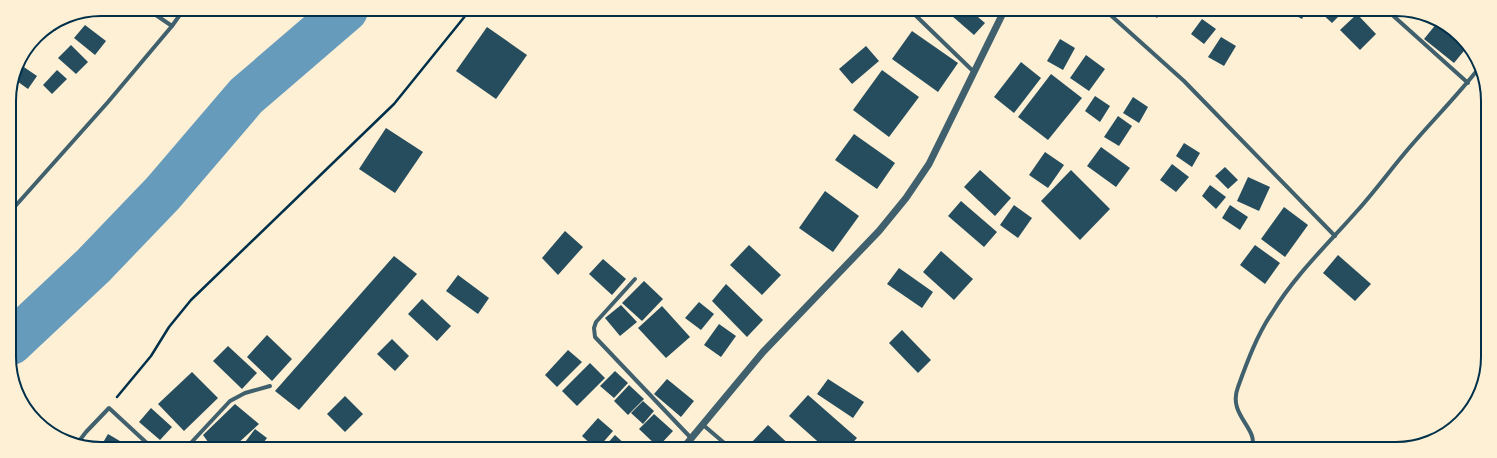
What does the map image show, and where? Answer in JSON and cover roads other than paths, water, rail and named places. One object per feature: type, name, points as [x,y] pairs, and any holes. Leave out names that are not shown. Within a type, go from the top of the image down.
[{"type":"street","points":[[157,16],[172,26]]},
{"type":"street","points":[[16,205],[108,102],[179,16]]},
{"type":"street","points":[[916,16],[974,72]]},
{"type":"street","points":[[688,442],[763,352],[879,231],[906,198],[929,164],[1002,16]]},
{"type":"street","points":[[1112,16],[1184,81],[1335,236]]},
{"type":"street","points":[[1394,16],[1468,82]]},
{"type":"street","points":[[1253,442],[1253,438],[1236,405],[1237,389],[1255,345],[1271,314],[1292,283],[1366,202],[1409,148],[1475,73]]},
{"type":"street","points":[[635,279],[596,322],[594,328],[595,337],[691,438]]},
{"type":"street","points":[[192,442],[230,401],[245,393],[270,386]]},
{"type":"street","points":[[80,439],[109,408],[146,442]]},
{"type":"street","points":[[702,424],[723,442]]},
{"type":"waterway","points":[[16,338],[93,266],[163,193],[246,96],[339,16]]}]
